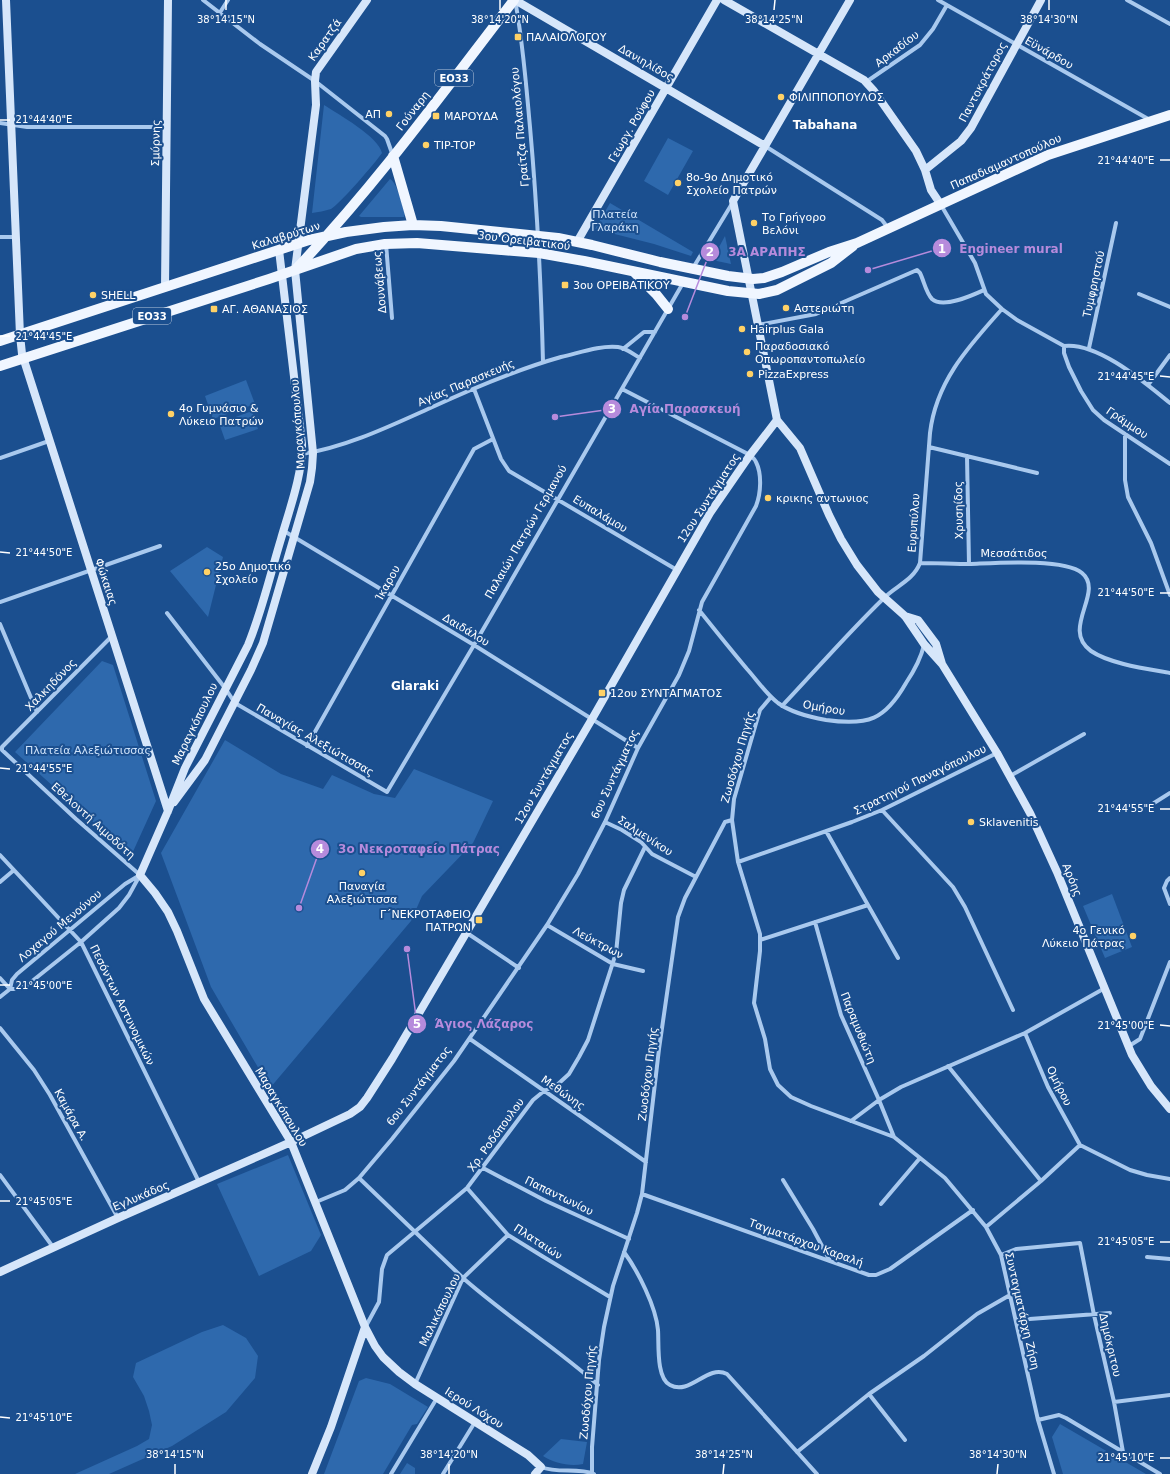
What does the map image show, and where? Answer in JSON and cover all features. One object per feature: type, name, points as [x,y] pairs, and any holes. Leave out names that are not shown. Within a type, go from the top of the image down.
[{"type":"main road","name":"Γούναρη","points":[[328,235],[393,156],[515,0]]},
{"type":"main road","name":"Παπαδιαμαντοπούλου","points":[[749,279],[768,276],[829,252],[857,243],[1048,155],[1170,115]]},
{"type":"main road","points":[[393,156],[413,225]]},
{"type":"main road","name":"3ου Ορειβατικού","points":[[328,235],[369,228],[413,225],[539,236],[578,242],[734,278],[749,279]]},
{"type":"main road","name":"Καλαβρύτων","points":[[0,342],[299,243],[328,235]]},
{"type":"main road","name":"Καλαβρύτων","points":[[0,366],[295,270],[328,235]]},
{"type":"main road","name":"3ου Ορειβατικού","points":[[295,270],[356,249],[386,244],[417,243],[539,253],[578,259],[728,291],[752,294]]},
{"type":"main road","name":"Παπαδιαμαντοπούλου","points":[[752,294],[767,293],[784,287],[831,263],[857,243]]},
{"type":"main road","points":[[634,272],[656,294],[668,309]]},
{"type":"street","name":"Φώκαιας","points":[[6,0],[20,335],[23,359],[168,811]]},
{"type":"street","name":"Σμύρνης","points":[[165,287],[168,0]]},
{"type":"street","points":[[203,0],[219,14],[314,81],[385,136],[393,156]]},
{"type":"street","points":[[219,14],[228,0]]},
{"type":"street","name":"Καρατζά","points":[[316,72],[366,0]]},
{"type":"street","name":"Δανιηλίδος","points":[[515,0],[766,146]]},
{"type":"street","name":"Γραίτζα Παλαιολόγου","points":[[515,0],[521,33],[539,236],[543,362]]},
{"type":"street","name":"Γεωργ. Ρούφου","points":[[578,242],[717,0]]},
{"type":"street","points":[[724,0],[866,82],[916,151],[925,170],[931,190],[975,264],[984,290],[1002,309],[1064,346],[1076,345],[1089,348],[1104,355],[1170,402]]},
{"type":"street","points":[[692,268],[766,146],[850,0]]},
{"type":"street","name":"Εϋνάρδου","points":[[938,0],[1152,121]]},
{"type":"street","name":"Παντοκράτορος","points":[[925,170],[961,141],[968,133],[1041,0]]},
{"type":"street","points":[[1128,0],[1170,24]]},
{"type":"street","name":"Αρκαδίου","points":[[866,82],[920,45],[933,29],[947,5]]},
{"type":"street","name":"Μαραγκόπουλου","points":[[168,811],[205,760],[235,703],[263,643],[295,538],[310,482],[313,453],[295,270],[316,105],[314,81],[316,72]]},
{"type":"street","points":[[0,123],[27,127],[167,127]]},
{"type":"street","points":[[766,146],[882,220],[888,228]]},
{"type":"street","points":[[733,201],[777,420],[800,448],[829,515],[849,554],[864,575],[884,598]]},
{"type":"street","name":"Τυμφρηστού","points":[[1089,348],[1116,223]]},
{"type":"street","points":[[0,237],[16,236]]},
{"type":"street","name":"Δουνάβεως","points":[[386,244],[392,318]]},
{"type":"street","name":"Μαραγκόπουλου","points":[[279,250],[302,454],[283,531],[255,627],[248,645],[184,768],[168,811],[140,875],[156,893],[171,917],[204,999],[291,1142],[365,1327]]},
{"type":"street","points":[[758,325],[799,318],[824,311],[915,271],[920,273],[931,297],[937,301],[945,302],[959,300],[984,290]]},
{"type":"street","name":"Παλαιών Πατρών Γερμανού","points":[[387,792],[474,645],[683,282]]},
{"type":"street","points":[[1139,294],[1170,307]]},
{"type":"street","name":"Ευρυπύλου","points":[[782,706],[884,598],[911,577],[916,571],[920,563],[933,410],[946,381],[967,349],[1002,309]]},
{"type":"street","points":[[640,358],[623,348],[644,332],[654,332]]},
{"type":"street","name":"Γράμμου","points":[[1064,346],[1064,353],[1067,361],[1088,403],[1096,413],[1170,464]]},
{"type":"street","name":"Αγίας Παρασκευής","points":[[302,454],[313,453],[382,430],[518,370],[543,362],[599,349],[613,347],[623,348]]},
{"type":"street","points":[[1148,385],[1170,355]]},
{"type":"street","name":"Ευπαλάμου","points":[[474,389],[501,459],[509,471],[677,570]]},
{"type":"street","points":[[622,389],[750,455],[777,420]]},
{"type":"street","points":[[1125,434],[1125,480],[1128,497],[1151,543],[1170,595]]},
{"type":"street","name":"Ίκαρου","points":[[307,746],[474,449],[493,438]]},
{"type":"street","points":[[0,458],[49,441]]},
{"type":"street","points":[[929,447],[1037,473]]},
{"type":"street","name":"12ου Συντάγματος","points":[[291,1142],[350,1114],[361,1106],[392,1059],[592,719],[710,513],[750,455]]},
{"type":"street","name":"6ου Συντάγματος","points":[[316,1202],[345,1190],[359,1178],[450,1067],[519,968],[578,874],[605,822],[638,748],[679,675],[689,651],[699,610],[707,593],[758,502],[760,484],[758,468],[756,462],[750,455]]},
{"type":"street","name":"Χρυσηίδος","points":[[967,456],[969,564]]},
{"type":"street","name":"Δαιδάλου","points":[[283,531],[474,645],[638,748]]},
{"type":"street","points":[[0,602],[160,546]]},
{"type":"street","name":"Μεσσάτιδος","points":[[920,563],[969,564],[1038,562],[1068,567],[1081,572],[1087,578],[1089,589],[1081,617],[1080,629],[1082,642],[1086,647],[1098,655],[1110,660],[1170,673]]},
{"type":"street","name":"Αρόης","points":[[884,598],[905,616],[924,644],[942,664],[1010,776],[1048,852],[1128,1047],[1142,1072],[1170,1109]]},
{"type":"street","name":"Ομήρου","points":[[699,610],[771,697],[782,706],[807,716],[834,721],[856,722],[878,716],[888,709],[901,692],[916,666],[924,644]]},
{"type":"street","points":[[167,613],[235,703]]},
{"type":"street","name":"Αρόης","points":[[905,616],[918,620],[936,644],[942,664]]},
{"type":"street","points":[[0,624],[2,635],[37,712]]},
{"type":"street","name":"Χαλκηδόνος","points":[[2,747],[112,636]]},
{"type":"street","name":"Ζωοδόχου Πηγής","points":[[594,1473],[592,1446],[601,1351],[610,1297],[642,1194],[659,1049],[678,917],[682,904],[725,822],[732,820],[734,799],[758,715],[763,705],[771,697]]},
{"type":"street","name":"Παναγίας Αλεξιώτισσας","points":[[235,703],[387,792]]},
{"type":"street","points":[[1010,776],[1084,734]]},
{"type":"street","name":"Εθελοντή Αιμοδότη","points":[[2,747],[3,752],[140,875]]},
{"type":"street","name":"Στρατηγού Παναγόπουλου","points":[[738,862],[882,810],[997,753]]},
{"type":"street","points":[[1154,803],[1170,794]]},
{"type":"street","points":[[882,810],[954,887],[965,907],[1013,1010]]},
{"type":"street","name":"Συνταγματάρχη Ζήση","points":[[732,820],[732,832],[738,862],[758,928],[760,940],[754,1002],[765,1039],[767,1061],[773,1077],[780,1088],[790,1097],[894,1137],[946,1178],[986,1227],[1001,1255],[1038,1420],[1054,1474]]},
{"type":"street","name":"Σαλμενίκου","points":[[605,822],[641,842],[652,854],[696,877]]},
{"type":"street","points":[[826,831],[898,958]]},
{"type":"street","name":"Χρ. Ροδόπουλου","points":[[365,1327],[379,1302],[382,1268],[386,1258],[415,1231],[468,1188],[532,1100],[544,1090],[557,1085],[572,1069],[579,1057],[597,1015],[613,964],[618,944],[622,896],[645,847]]},
{"type":"street","name":"Πεσόντων Αστυνομικών","points":[[0,855],[82,942],[200,1182]]},
{"type":"street","points":[[0,882],[14,870]]},
{"type":"street","points":[[0,978],[10,989],[17,989],[26,986],[82,942],[119,908],[129,895],[140,875]]},
{"type":"street","name":"Λοχαγού Μενούνου","points":[[0,997],[10,989],[12,980],[17,974],[125,884],[140,875]]},
{"type":"street","points":[[1170,878],[1167,880],[1164,888],[1170,904]]},
{"type":"street","points":[[760,940],[868,905]]},
{"type":"street","name":"Παραμυθιώτη","points":[[815,922],[841,1015],[894,1137]]},
{"type":"street","name":"Λεύκτρων","points":[[547,925],[613,964],[643,971]]},
{"type":"street","points":[[466,933],[519,968]]},
{"type":"street","points":[[1128,1047],[1140,1039],[1170,962]]},
{"type":"street","points":[[851,1121],[879,1100],[901,1087],[1025,1033],[1105,988]]},
{"type":"street","name":"Καμάρα Α.","points":[[0,1028],[34,1070],[50,1095],[118,1218]]},
{"type":"street","name":"Ομήρου","points":[[1025,1033],[1048,1087],[1080,1145]]},
{"type":"street","name":"Μεθώνης","points":[[470,1039],[646,1162]]},
{"type":"street","points":[[948,1066],[1041,1181]]},
{"type":"street","name":"Εγλυκάδος","points":[[0,1272],[53,1247],[291,1142]]},
{"type":"street","points":[[986,1227],[1041,1181],[1080,1145],[1130,1170],[1170,1179]]},
{"type":"street","points":[[881,1204],[920,1158]]},
{"type":"street","name":"Παπαντωνίου","points":[[483,1168],[546,1201],[629,1239]]},
{"type":"street","points":[[0,1175],[53,1247]]},
{"type":"street","points":[[359,1178],[481,1294],[556,1350],[598,1385]]},
{"type":"street","points":[[784,1180],[830,1261]]},
{"type":"street","name":"Πλαταιών","points":[[468,1188],[508,1235],[610,1297]]},
{"type":"street","name":"Ταγματάρχου Καραλή","points":[[642,1194],[869,1275],[890,1269],[973,1210]]},
{"type":"street","name":"Μαλικόπουλου","points":[[415,1384],[463,1278],[508,1235]]},
{"type":"street","name":"Δημόκριτου","points":[[1001,1255],[1016,1249],[1080,1243],[1094,1315],[1114,1402],[1123,1452]]},
{"type":"street","points":[[624,1252],[634,1267],[656,1316],[661,1369],[665,1381],[671,1386],[682,1387],[715,1372],[727,1374],[817,1474]]},
{"type":"street","points":[[1147,1257],[1170,1260]]},
{"type":"street","points":[[797,1452],[869,1394],[924,1356],[977,1314],[1010,1295]]},
{"type":"street","points":[[1016,1320],[1110,1313]]},
{"type":"street","points":[[312,1474],[331,1427],[365,1327]]},
{"type":"street","name":"Ιερού Λόχου","points":[[365,1327],[375,1346],[386,1362],[415,1384],[522,1451],[541,1467]]},
{"type":"street","points":[[869,1394],[905,1440]]},
{"type":"street","points":[[1114,1402],[1170,1395]]},
{"type":"street","points":[[391,1474],[437,1398]]},
{"type":"street","points":[[1038,1420],[1059,1415],[1066,1418],[1160,1474]]},
{"type":"street","points":[[443,1474],[475,1421]]},
{"type":"street","points":[[535,1474],[541,1467],[547,1469],[594,1473]]},
{"type":"green space","points":[[324,105],[366,133],[374,140],[382,153],[342,200],[335,206],[331,209],[312,213]]},
{"type":"green space","points":[[668,138],[693,151],[668,195],[644,181]]},
{"type":"green space","points":[[390,179],[395,185],[399,195],[405,214],[404,217],[359,216]]},
{"type":"green space","name":"Πλατεία Γλαράκη","points":[[610,203],[693,252],[691,256],[654,244],[595,229]]},
{"type":"green space","points":[[725,236],[731,264],[712,260]]},
{"type":"green space","points":[[246,380],[255,404],[213,419],[205,396]]},
{"type":"green space","points":[[252,411],[258,429],[225,440],[219,423]]},
{"type":"green space","points":[[207,547],[223,557],[208,617],[170,571]]},
{"type":"green space","name":"Πλατεία Αλεξιώτισσας","points":[[102,661],[113,665],[156,801],[131,856],[15,752]]},
{"type":"green space","points":[[225,740],[281,774],[323,789],[332,775],[374,794],[395,798],[414,769],[493,801],[473,843],[422,896],[411,921],[270,1088],[211,987],[161,853]]},
{"type":"green space","points":[[1112,894],[1132,947],[1105,958],[1083,906]]},
{"type":"green space","points":[[288,1155],[321,1235],[311,1251],[259,1276],[217,1184]]},
{"type":"green space","points":[[223,1325],[246,1338],[258,1356],[255,1378],[226,1412],[172,1446],[109,1474],[75,1474],[149,1439],[152,1425],[149,1411],[144,1396],[133,1377],[136,1363],[202,1332]]},
{"type":"green space","points":[[366,1378],[390,1384],[428,1407],[417,1424],[412,1425],[383,1474],[324,1474],[359,1381]]},
{"type":"green space","points":[[1060,1424],[1146,1474],[1063,1474],[1052,1437]]},
{"type":"green space","points":[[561,1439],[587,1442],[583,1464],[562,1464],[543,1456]]},
{"type":"green space","points":[[407,1463],[415,1468],[415,1474],[400,1474]]},
{"type":"place","name":"ΠΑΛΑΙΟΛΟΓΟΥ","points":[[518,37]]},
{"type":"place","name":"ΦΙΛΙΠΠΟΠΟΥΛΟΣ","points":[[781,97]]},
{"type":"place","name":"ΑΠ","points":[[389,114]]},
{"type":"place","name":"ΜΑΡΟΥΔΑ","points":[[436,116]]},
{"type":"place","name":"TIP-TOP","points":[[426,145]]},
{"type":"place","name":"8o-9ο Δημοτικό Σχολείο Πατρών","points":[[678,183]]},
{"type":"place","name":"Το Γρήγορο Βελόνι","points":[[754,223]]},
{"type":"place","name":"Engineer mural","points":[[868,270]]},
{"type":"place","name":"3ου ΟΡΕΙΒΑΤΙΚΟΥ","points":[[565,285]]},
{"type":"place","name":"SHELL","points":[[93,295]]},
{"type":"place","name":"Αστεριώτη","points":[[786,308]]},
{"type":"place","name":"ΑΓ. ΑΘΑΝΑΣΙΟΣ","points":[[214,309]]},
{"type":"place","name":"3Α ΑΡΑΠΗΣ","points":[[685,317]]},
{"type":"place","name":"Hairplus Gala","points":[[742,329]]},
{"type":"place","name":"Παραδοσιακό Οπωροπαντοπωλείο","points":[[747,352]]},
{"type":"place","name":"PizzaExpress","points":[[750,374]]},
{"type":"place","name":"4ο Γυμνάσιο & Λύκειο Πατρών","points":[[171,414]]},
{"type":"place","name":"Αγία Παρασκευή","points":[[555,417]]},
{"type":"place","name":"κρικης αντωνιος","points":[[768,498]]},
{"type":"place","name":"25ο Δημοτικό Σχολείο","points":[[207,572]]},
{"type":"place","name":"12ου ΣΥΝΤΑΓΜΑΤΟΣ","points":[[602,693]]},
{"type":"place","name":"Sklavenitis","points":[[971,822]]},
{"type":"place","name":"Παναγία Αλεξιώτισσα","points":[[362,873]]},
{"type":"place","name":"3o Νεκροταφείο Πάτρας","points":[[299,908]]},
{"type":"place","name":"Γ΄ΝΕΚΡΟΤΑΦΕΙΟ ΠΑΤΡΩΝ","points":[[479,920]]},
{"type":"place","name":"4ο Γενικό Λύκειο Πάτρας","points":[[1133,936]]},
{"type":"place","name":"Άγιος Λάζαρος","points":[[407,949]]},
{"type":"district","name":"Tabahana","points":[[825,125]]},
{"type":"district","name":"Glaraki","points":[[415,686]]}]
